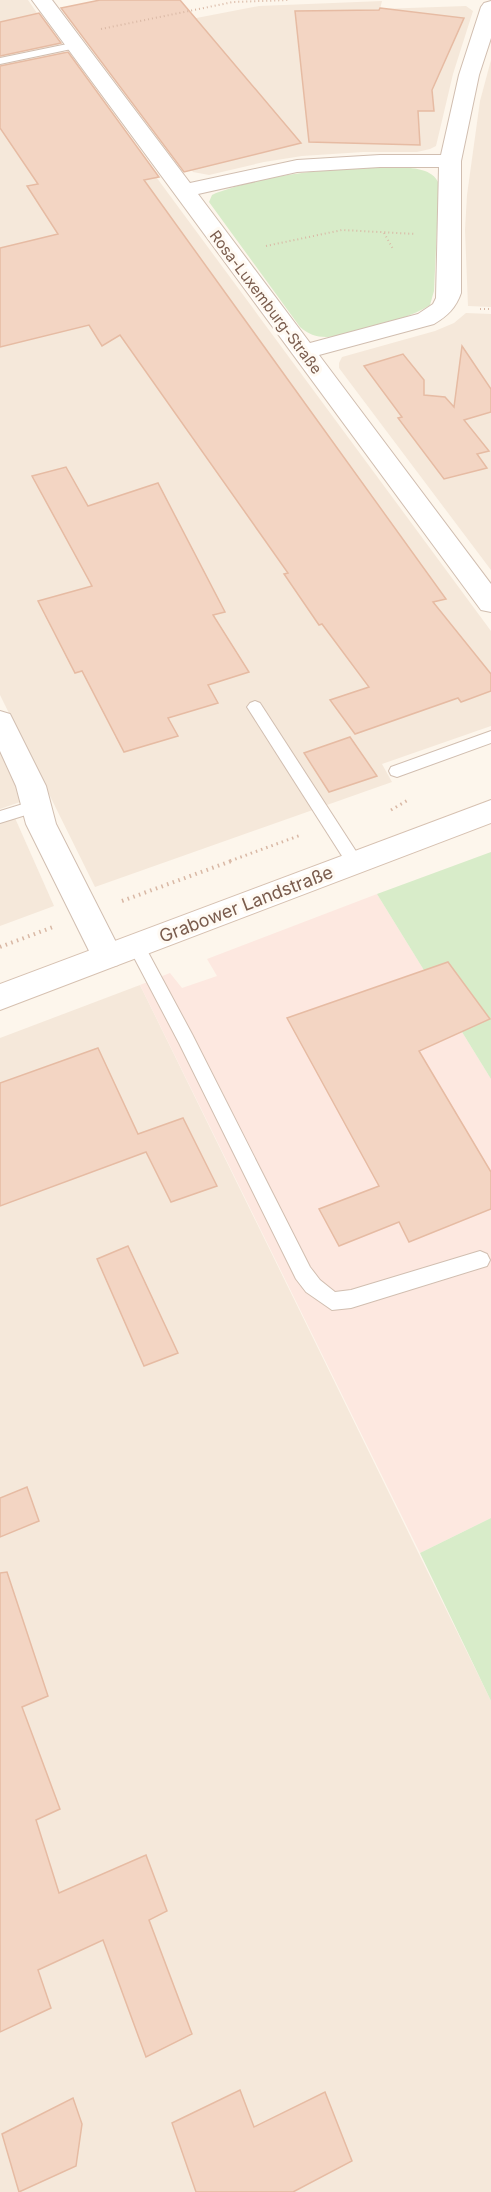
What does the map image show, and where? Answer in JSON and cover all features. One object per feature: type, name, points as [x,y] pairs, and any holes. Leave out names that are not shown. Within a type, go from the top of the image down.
[{"type":"street","name":"Rosa-Luxemburg-Straße","points":[[42,0],[491,603]]},
{"type":"street","points":[[304,352],[406,326],[436,314],[447,302],[450,162],[469,75],[491,7]]},
{"type":"street","points":[[183,190],[297,166],[380,161],[450,162]]},
{"type":"street","points":[[0,721],[31,786],[41,824],[107,956]]},
{"type":"street","name":"Grabower Landstraße","points":[[0,997],[491,811]]},
{"type":"lane","points":[[0,61],[74,41]]},
{"type":"lane","points":[[255,707],[355,863]]},
{"type":"lane","points":[[397,771],[491,737]]},
{"type":"lane","points":[[0,817],[36,806]]},
{"type":"lane","points":[[136,946],[186,1039],[303,1273],[313,1286],[332,1301],[351,1299],[480,1260]]},
{"type":"path","points":[[74,41],[233,2],[289,0]]},
{"type":"path","points":[[229,253],[342,230],[450,235]]},
{"type":"path","points":[[384,232],[393,249]]},
{"type":"path","points":[[390,811],[412,796]]},
{"type":"path","points":[[0,947],[309,832],[331,827]]},
{"type":"shaded area","points":[[0,0],[28,0],[491,631],[491,726],[382,764],[392,782],[95,887],[0,695]]},
{"type":"shaded area","points":[[382,1],[380,9],[466,6],[473,11],[453,74],[436,146],[430,149],[417,152],[363,152],[302,156],[209,175],[193,172],[98,37],[259,6]]},
{"type":"shaded area","points":[[491,60],[491,307],[468,306],[465,230],[467,195],[480,101]]},
{"type":"shaded area","points":[[466,313],[491,314],[491,570],[339,368],[342,357],[435,331],[454,323]]},
{"type":"shaded area","points":[[0,742],[24,790],[20,802],[0,809]]},
{"type":"shaded area","points":[[15,818],[54,906],[0,926],[0,823]]},
{"type":"shaded area","points":[[377,894],[491,1079],[491,1518],[420,1553],[140,985],[170,973],[182,988],[217,976],[207,959]]},
{"type":"shaded area","points":[[140,985],[491,1701],[491,2192],[0,2192],[0,1038]]},
{"type":"green space","points":[[397,167],[427,172],[439,184],[434,291],[430,305],[395,320],[336,336],[315,336],[300,327],[209,202],[212,195],[216,193],[260,180],[305,172]]},
{"type":"green space","points":[[491,852],[491,1079],[377,894]]},
{"type":"green space","points":[[491,1518],[491,1701],[420,1553]]},
{"type":"building","points":[[100,0],[180,0],[301,143],[184,172],[61,8]]},
{"type":"building","points":[[380,8],[464,18],[432,90],[434,111],[418,111],[420,145],[309,142],[295,11],[379,10]]},
{"type":"building","points":[[39,13],[61,43],[0,56],[0,22]]},
{"type":"building","points":[[68,52],[159,177],[144,180],[446,599],[433,602],[491,674],[491,691],[461,702],[458,698],[355,734],[330,700],[369,687],[322,624],[319,625],[284,574],[288,573],[120,335],[102,346],[89,325],[0,347],[0,248],[58,234],[27,186],[38,184],[0,128],[0,66]]},
{"type":"building","points":[[462,346],[491,389],[491,412],[464,420],[489,451],[477,454],[487,468],[444,479],[398,418],[402,417],[364,366],[403,354],[424,380],[424,395],[445,397],[454,407]]},
{"type":"building","points":[[66,467],[88,506],[158,483],[225,612],[213,615],[249,672],[208,685],[218,703],[168,718],[178,736],[124,752],[82,671],[75,673],[38,601],[92,586],[32,476]]},
{"type":"building","points":[[350,737],[377,776],[329,792],[304,753]]},
{"type":"building","points":[[448,962],[490,1019],[419,1051],[491,1172],[491,1209],[409,1242],[399,1222],[339,1246],[319,1209],[379,1186],[287,1018]]},
{"type":"building","points":[[98,1048],[138,1134],[183,1118],[217,1186],[171,1202],[146,1152],[0,1206],[0,1083]]},
{"type":"building","points":[[128,1246],[178,1353],[144,1366],[97,1259]]},
{"type":"building","points":[[27,1487],[39,1521],[0,1537],[0,1498]]},
{"type":"building","points":[[7,1572],[48,1696],[22,1707],[60,1809],[36,1820],[59,1893],[146,1855],[167,1911],[149,1920],[192,2034],[146,2057],[103,1940],[38,1970],[51,2008],[0,2032],[0,1573]]},
{"type":"building","points":[[240,2090],[254,2127],[325,2092],[352,2161],[293,2192],[196,2192],[172,2123]]},
{"type":"building","points":[[73,2098],[82,2124],[76,2166],[19,2192],[2,2134]]}]
